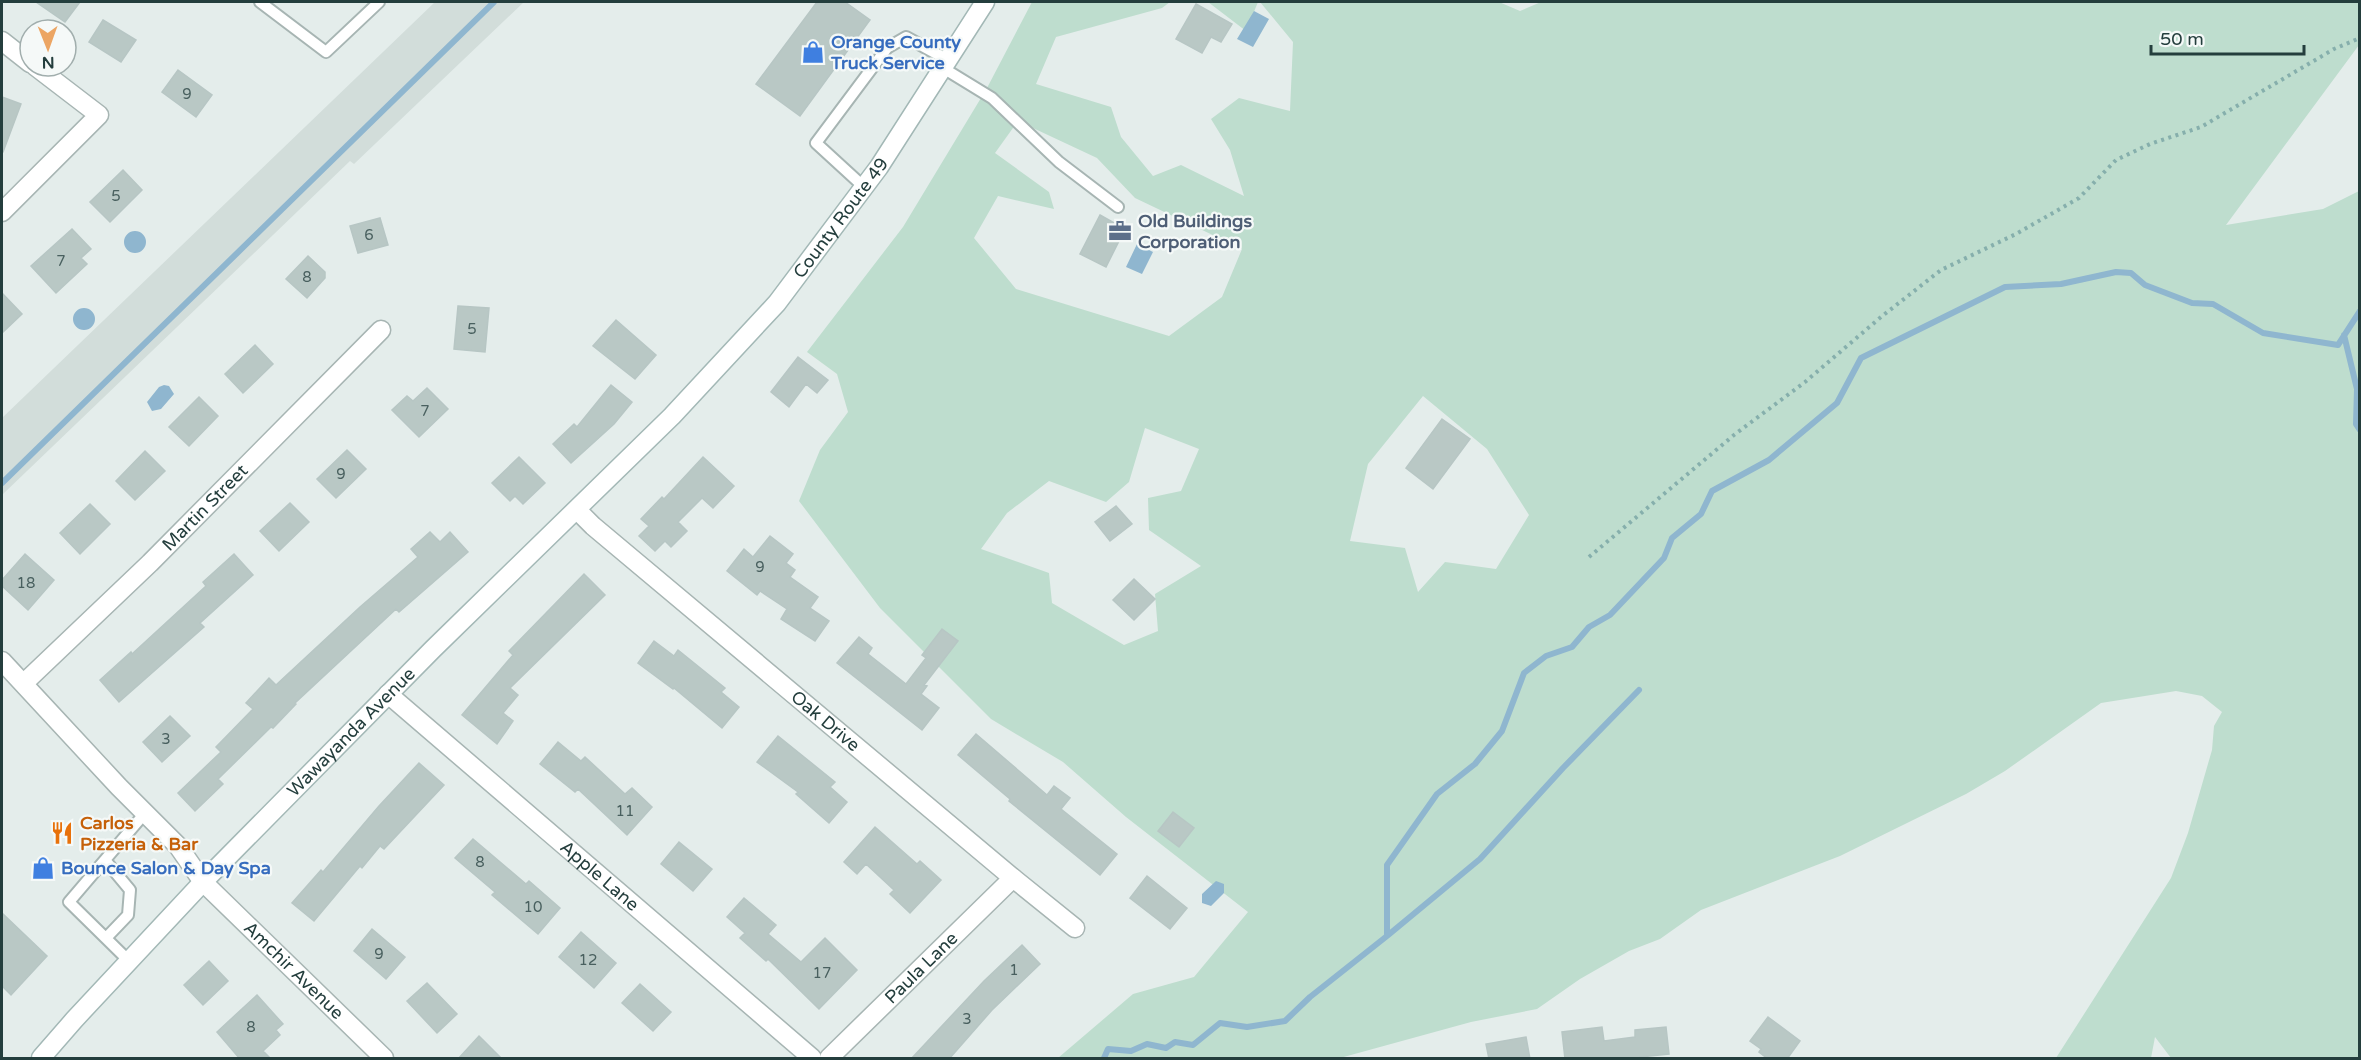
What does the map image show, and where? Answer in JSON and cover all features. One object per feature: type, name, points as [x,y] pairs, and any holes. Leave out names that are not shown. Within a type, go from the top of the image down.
[{"type":"street","name":"County Route 49","points":[[672,416],[777,303],[864,187],[985,2]]},
{"type":"street","points":[[2,41],[18,54]]},
{"type":"street","points":[[2,212],[99,115],[50,78]]},
{"type":"street","name":"Martin Street","points":[[24,683],[150,562],[381,330]]},
{"type":"street","name":"Wawayanda Avenue","points":[[41,1059],[203,882],[388,694],[672,416]]},
{"type":"street","name":"Oak Drive","points":[[577,510],[602,534],[1075,928]]},
{"type":"street","name":"Amchir Avenue","points":[[2,661],[178,846],[203,882],[384,1059]]},
{"type":"street","name":"Apple Lane","points":[[388,694],[812,1059]]},
{"type":"street","name":"Paula Lane","points":[[829,1059],[1013,878]]},
{"type":"lane","points":[[260,2],[326,52],[379,2]]},
{"type":"lane","points":[[864,187],[816,143],[887,48],[906,37],[992,98],[1059,162],[1118,207]]},
{"type":"lane","points":[[129,961],[69,902],[145,813]]},
{"type":"lane","points":[[105,860],[130,890],[128,915],[106,938]]},
{"type":"path","points":[[1589,557],[1734,435],[1805,382],[1881,317],[1941,270],[2016,234],[2079,198],[2116,160],[2150,144],[2201,127],[2334,49],[2360,38]]},
{"type":"shaded area","points":[[435,2],[524,2],[354,164],[350,161],[2,495],[2,418]]},
{"type":"green space","points":[[1032,2],[1170,2],[1162,8],[1056,37],[1036,84],[1111,107],[1121,137],[1153,176],[1181,165],[1244,196],[1230,150],[1211,119],[1239,98],[1290,111],[1293,42],[1260,2],[1499,2],[1520,11],[1541,2],[2359,2],[2359,45],[2226,225],[2323,209],[2359,191],[2359,1058],[2171,1058],[2155,1037],[2151,1058],[2056,1058],[2171,878],[2188,833],[2212,750],[2214,726],[2222,712],[2202,696],[2176,691],[2101,703],[2005,771],[1966,794],[1840,856],[1701,910],[1660,939],[1629,951],[1580,979],[1537,1009],[1471,1022],[1340,1058],[1058,1058],[1133,994],[1194,977],[1248,912],[1126,817],[1063,762],[991,719],[880,608],[799,501],[820,450],[848,412],[837,374],[807,352],[903,227],[987,88]],"holes":[[[1018,121],[1097,158],[1135,198],[1242,249],[1222,297],[1169,336],[1016,289],[974,238],[998,196],[1054,209],[1049,192],[995,153]],[[1423,396],[1487,449],[1529,515],[1496,569],[1445,562],[1418,592],[1405,548],[1350,541],[1368,464]],[[1145,428],[1199,449],[1181,491],[1148,498],[1149,530],[1201,566],[1155,594],[1158,631],[1124,645],[1052,603],[1049,573],[981,549],[1007,513],[1049,481],[1106,502],[1129,482]]]},
{"type":"green space","points":[[1208,2],[1258,2],[1246,31]]},
{"type":"water","points":[[1254,11],[1269,19],[1253,47],[1237,39]]},
{"type":"water","points":[[135,231],[143,234],[146,242],[143,250],[135,253],[127,250],[124,242],[127,234]]},
{"type":"water","points":[[1137,244],[1153,252],[1142,274],[1126,267]]},
{"type":"water","points":[[84,308],[92,311],[95,319],[92,327],[84,330],[76,327],[73,319],[76,311]]},
{"type":"water","points":[[169,386],[174,394],[161,409],[152,411],[147,402],[159,387]]},
{"type":"water","points":[[1216,881],[1224,884],[1224,893],[1211,906],[1202,903],[1202,894]]},
{"type":"building","points":[[36,2],[80,2],[68,18],[59,18]]},
{"type":"building","name":"Orange County Truck Service","points":[[817,2],[845,2],[870,20],[800,116],[756,84]]},
{"type":"building","points":[[1196,4],[1232,24],[1221,42],[1211,37],[1202,53],[1176,39]]},
{"type":"building","points":[[103,20],[136,40],[121,62],[89,42]]},
{"type":"building","points":[[178,70],[212,95],[196,117],[162,92]]},
{"type":"building","points":[[2,97],[21,104],[3,152],[2,152]]},
{"type":"building","points":[[123,170],[142,190],[110,222],[90,202]]},
{"type":"building","points":[[1100,215],[1125,229],[1106,267],[1080,254]]},
{"type":"building","points":[[380,218],[388,245],[358,253],[350,226]]},
{"type":"building","points":[[72,229],[91,249],[81,258],[87,264],[56,293],[31,266]]},
{"type":"building","points":[[308,256],[325,272],[325,278],[307,298],[286,279]]},
{"type":"building","points":[[2,293],[22,314],[2,333]]},
{"type":"building","points":[[458,306],[489,308],[485,352],[454,349]]},
{"type":"building","points":[[616,320],[656,355],[635,379],[593,346]]},
{"type":"building","points":[[255,345],[273,364],[243,393],[225,374]]},
{"type":"building","points":[[798,357],[828,380],[817,393],[806,384],[789,407],[771,392]]},
{"type":"building","points":[[611,385],[632,402],[614,424],[571,463],[553,444],[574,424],[577,427]]},
{"type":"building","points":[[427,388],[448,409],[419,437],[392,410],[407,396],[413,401]]},
{"type":"building","points":[[199,397],[218,416],[189,446],[169,427]]},
{"type":"building","points":[[1442,419],[1470,439],[1433,489],[1406,468]]},
{"type":"building","points":[[347,450],[366,469],[336,498],[317,479]]},
{"type":"building","points":[[145,451],[165,471],[135,500],[116,481]]},
{"type":"building","points":[[519,457],[545,483],[523,504],[515,496],[510,501],[492,483]]},
{"type":"building","points":[[703,457],[734,486],[713,508],[702,498],[678,522],[687,531],[671,547],[665,541],[655,551],[639,536],[649,526],[641,519],[662,497],[664,499]]},
{"type":"building","points":[[290,503],[309,522],[279,551],[260,531]]},
{"type":"building","points":[[90,504],[110,524],[80,554],[60,533]]},
{"type":"building","points":[[1116,506],[1132,524],[1110,541],[1095,522]]},
{"type":"building","points":[[430,532],[440,542],[450,532],[468,552],[399,612],[396,609],[295,703],[273,728],[271,727],[218,779],[223,784],[195,811],[178,793],[221,752],[216,747],[253,709],[246,703],[269,678],[276,685],[418,557],[411,549]]},
{"type":"building","points":[[770,536],[793,554],[786,563],[795,570],[790,577],[818,597],[810,608],[829,621],[815,641],[781,619],[787,609],[760,591],[757,595],[727,571],[744,549],[753,557]]},
{"type":"building","points":[[25,554],[54,580],[28,610],[2,586],[2,580]]},
{"type":"building","points":[[234,554],[253,575],[200,623],[204,627],[119,702],[100,680],[206,586],[203,582]]},
{"type":"building","points":[[584,574],[605,595],[510,688],[518,695],[503,713],[513,721],[497,744],[462,715],[513,655],[509,651]]},
{"type":"building","points":[[1134,579],[1155,599],[1134,620],[1113,600]]},
{"type":"building","points":[[942,629],[958,641],[924,685],[927,686],[921,694],[939,708],[922,730],[837,663],[859,637],[872,648],[868,654],[906,684],[926,658],[922,655]]},
{"type":"building","points":[[654,641],[674,656],[678,650],[725,688],[721,692],[739,707],[722,728],[674,688],[638,663]]},
{"type":"building","points":[[170,716],[190,736],[162,762],[143,742]]},
{"type":"building","points":[[976,734],[1047,795],[1054,786],[1070,798],[1061,809],[1117,854],[1100,875],[1009,801],[1010,799],[958,755]]},
{"type":"building","points":[[778,736],[835,782],[830,787],[847,802],[829,823],[796,794],[798,792],[757,762]]},
{"type":"building","points":[[558,742],[581,761],[585,757],[625,794],[632,788],[652,807],[627,835],[578,789],[575,792],[540,764]]},
{"type":"building","points":[[419,763],[444,785],[384,849],[380,846],[362,868],[360,866],[314,921],[292,903],[321,870],[323,872]]},
{"type":"building","points":[[1173,812],[1194,828],[1179,847],[1158,831]]},
{"type":"building","points":[[875,827],[917,864],[920,861],[941,880],[910,913],[890,894],[894,890],[866,864],[857,874],[844,862]]},
{"type":"building","points":[[473,839],[526,884],[529,881],[560,908],[538,934],[492,895],[495,892],[455,858]]},
{"type":"building","points":[[679,842],[712,869],[693,891],[661,864]]},
{"type":"building","points":[[1147,876],[1187,908],[1170,929],[1130,898]]},
{"type":"building","points":[[744,898],[776,925],[768,934],[801,962],[825,938],[857,970],[819,1009],[768,959],[766,961],[740,938],[745,933],[727,917]]},
{"type":"building","points":[[2,913],[47,956],[11,995],[2,986]]},
{"type":"building","points":[[372,929],[405,957],[386,979],[354,951]]},
{"type":"building","points":[[581,932],[616,963],[594,988],[559,957]]},
{"type":"building","points":[[1022,945],[1040,964],[992,1010],[949,1059],[911,1059],[984,981]]},
{"type":"building","points":[[209,961],[228,981],[203,1005],[184,985]]},
{"type":"building","points":[[427,983],[457,1014],[437,1033],[407,1001]]},
{"type":"building","points":[[640,984],[671,1012],[653,1031],[622,1003]]},
{"type":"building","points":[[257,995],[283,1024],[276,1030],[280,1035],[263,1051],[271,1059],[240,1059],[217,1032]]},
{"type":"building","points":[[1768,1017],[1800,1041],[1787,1059],[1768,1059],[1759,1052],[1761,1049],[1750,1041]]},
{"type":"building","points":[[1602,1027],[1604,1041],[1635,1037],[1635,1030],[1666,1027],[1669,1054],[1640,1057],[1640,1059],[1565,1059],[1562,1032]]},
{"type":"building","points":[[479,1036],[502,1059],[458,1059]]},
{"type":"building","points":[[1526,1037],[1530,1059],[1489,1059],[1486,1044]]},
{"type":"waterway","points":[[2,483],[494,2]]},
{"type":"waterway","points":[[1104,1058],[1108,1049],[1131,1051],[1147,1044],[1166,1048],[1175,1042],[1193,1045],[1220,1023],[1247,1027],[1285,1021],[1310,997],[1387,936],[1387,865],[1437,794],[1475,764],[1502,731],[1524,673],[1546,656],[1572,647],[1589,627],[1610,615],[1664,558],[1672,538],[1701,514],[1712,491],[1769,460],[1837,403],[1861,358],[2005,287],[2061,284],[2116,272],[2131,273],[2145,285],[2192,303],[2213,304],[2263,333],[2338,345],[2360,311]]},
{"type":"waterway","points":[[2344,335],[2357,389],[2356,424],[2360,430]]},
{"type":"waterway","points":[[1387,936],[1480,859],[1563,768],[1639,690]]},
{"type":"place","name":"Orange County Truck Service","points":[[813,52]]},
{"type":"place","name":"Old Buildings Corporation","points":[[1120,231]]},
{"type":"place","name":"Carlos Pizzeria & Bar","points":[[62,833]]},
{"type":"place","name":"Bounce Salon & Day Spa","points":[[43,868]]}]
